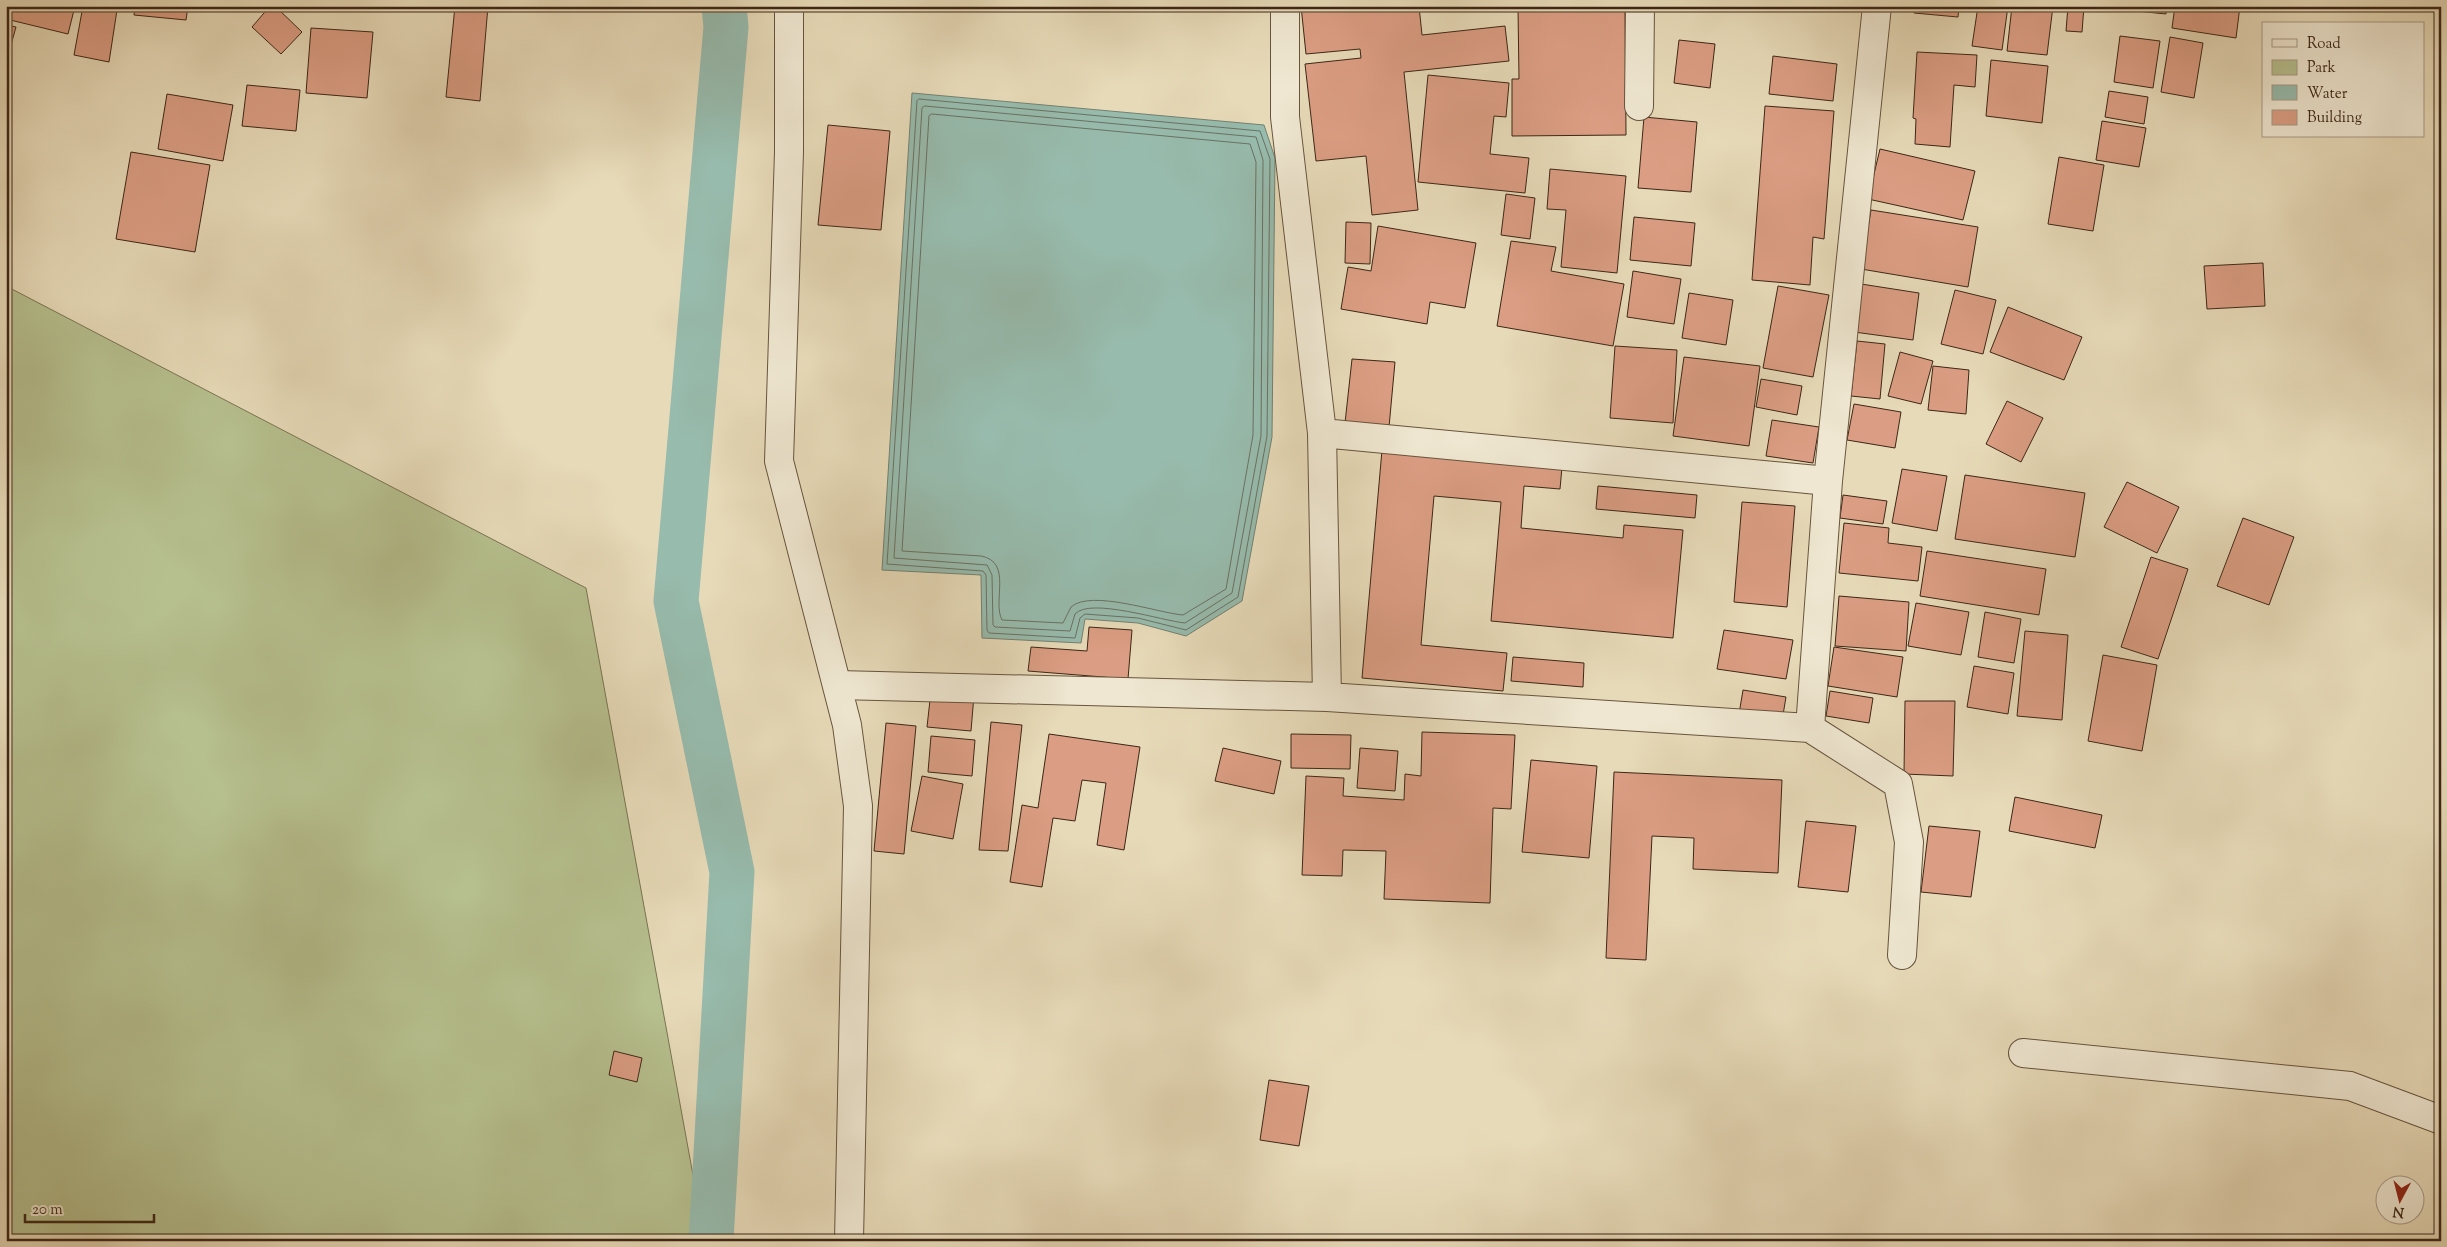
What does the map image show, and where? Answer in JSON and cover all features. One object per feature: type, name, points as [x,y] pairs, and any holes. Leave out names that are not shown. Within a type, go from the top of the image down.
[{"type":"street","points":[[790,6],[789,152],[779,461],[838,685],[847,725],[858,806],[849,1241]]},
{"type":"street","points":[[1285,6],[1285,117],[1322,433],[1327,697]]},
{"type":"street","points":[[1639,106],[1640,6]]},
{"type":"street","points":[[1810,728],[1828,481],[1877,6]]},
{"type":"street","points":[[1322,433],[1828,481]]},
{"type":"street","points":[[838,685],[1327,697],[1810,728],[1898,784],[1909,842],[1902,955]]},
{"type":"street","points":[[2023,1053],[2350,1086],[2441,1120]]},
{"type":"green space","points":[[6,286],[586,588],[705,1241],[25,1241],[6,1232]]},
{"type":"water","points":[[912,93],[1264,125],[1275,158],[1272,437],[1242,601],[1186,636],[1138,623],[1085,619],[1081,643],[982,638],[981,575],[882,570]]},
{"type":"building","points":[[6,6],[75,6],[68,34],[6,19]]},
{"type":"building","points":[[83,6],[117,10],[109,62],[74,55]]},
{"type":"building","points":[[135,6],[188,6],[186,20],[134,15]]},
{"type":"building","points":[[270,6],[275,6],[302,32],[281,54],[252,27]]},
{"type":"building","points":[[455,6],[488,6],[480,101],[446,97]]},
{"type":"building","points":[[1301,6],[1419,6],[1422,35],[1505,26],[1509,61],[1404,72],[1418,210],[1372,215],[1366,156],[1316,161],[1305,64],[1361,58],[1360,49],[1306,54]]},
{"type":"building","points":[[1915,6],[1959,6],[1958,17],[1914,13]]},
{"type":"building","points":[[1978,6],[2008,6],[2002,50],[1972,46]]},
{"type":"building","points":[[2012,6],[2053,6],[2047,55],[2007,51]]},
{"type":"building","points":[[2068,6],[2084,6],[2082,32],[2066,31]]},
{"type":"building","points":[[2087,6],[2167,6],[2166,14]]},
{"type":"building","points":[[2175,6],[2240,6],[2236,38],[2172,28]]},
{"type":"building","points":[[1625,7],[1626,135],[1512,136],[1512,79],[1519,79],[1518,8]]},
{"type":"building","points":[[6,25],[16,27],[9,52],[6,51]]},
{"type":"building","points":[[311,28],[373,32],[367,98],[306,93]]},
{"type":"building","points":[[2120,36],[2160,41],[2153,88],[2114,82]]},
{"type":"building","points":[[2170,37],[2203,43],[2194,98],[2161,92]]},
{"type":"building","points":[[1679,40],[1715,44],[1710,88],[1674,83]]},
{"type":"building","points":[[1917,52],[1977,55],[1975,87],[1954,85],[1950,147],[1915,144],[1916,119],[1913,118]]},
{"type":"building","points":[[1773,56],[1837,64],[1833,101],[1769,94]]},
{"type":"building","points":[[1991,60],[2048,66],[2042,123],[1986,116]]},
{"type":"building","points":[[1428,75],[1509,83],[1506,117],[1494,116],[1490,154],[1529,158],[1525,193],[1418,182]]},
{"type":"building","points":[[247,85],[300,90],[296,131],[242,126]]},
{"type":"building","points":[[2109,91],[2148,97],[2144,124],[2105,117]]},
{"type":"building","points":[[167,94],[233,105],[223,161],[158,149]]},
{"type":"building","points":[[1765,106],[1834,111],[1824,239],[1813,237],[1810,285],[1752,280]]},
{"type":"building","points":[[1644,117],[1697,122],[1691,192],[1638,188]]},
{"type":"building","points":[[2102,121],[2146,128],[2139,167],[2096,160]]},
{"type":"building","points":[[828,125],[890,131],[881,230],[818,225]]},
{"type":"building","points":[[1880,149],[1975,171],[1963,220],[1868,199]]},
{"type":"building","points":[[131,152],[210,165],[195,252],[116,239]]},
{"type":"building","points":[[2059,157],[2104,165],[2093,231],[2048,224]]},
{"type":"building","points":[[1550,169],[1626,176],[1617,273],[1561,267],[1566,210],[1547,209]]},
{"type":"building","points":[[1506,194],[1535,198],[1530,239],[1501,235]]},
{"type":"building","points":[[1871,210],[1978,227],[1968,287],[1861,269]]},
{"type":"building","points":[[1634,217],[1695,223],[1691,266],[1630,260]]},
{"type":"building","points":[[1346,222],[1371,223],[1370,264],[1345,263]]},
{"type":"building","points":[[1378,226],[1476,243],[1465,308],[1430,302],[1427,324],[1341,309],[1348,267],[1371,271]]},
{"type":"building","points":[[1511,241],[1556,247],[1551,271],[1624,284],[1613,346],[1497,326]]},
{"type":"building","points":[[2263,263],[2265,306],[2207,309],[2204,266]]},
{"type":"building","points":[[1633,271],[1681,279],[1674,324],[1627,317]]},
{"type":"building","points":[[1861,284],[1919,293],[1913,340],[1854,332]]},
{"type":"building","points":[[1778,286],[1829,295],[1813,377],[1763,368]]},
{"type":"building","points":[[1955,290],[1996,300],[1983,354],[1941,344]]},
{"type":"building","points":[[1689,293],[1733,300],[1726,345],[1682,338]]},
{"type":"building","points":[[2008,307],[2082,337],[2064,380],[1990,352]]},
{"type":"building","points":[[1857,341],[1885,344],[1880,399],[1851,396]]},
{"type":"building","points":[[1615,346],[1677,350],[1673,423],[1610,418]]},
{"type":"building","points":[[1900,352],[1933,361],[1921,404],[1888,396]]},
{"type":"building","points":[[1684,357],[1760,366],[1749,446],[1673,436]]},
{"type":"building","points":[[1352,359],[1395,362],[1389,427],[1345,423]]},
{"type":"building","points":[[1933,366],[1969,370],[1966,414],[1928,410]]},
{"type":"building","points":[[1761,379],[1802,386],[1797,415],[1756,407]]},
{"type":"building","points":[[2007,401],[2043,418],[2021,462],[1986,444]]},
{"type":"building","points":[[1854,404],[1901,412],[1895,448],[1847,440]]},
{"type":"building","points":[[1772,420],[1819,427],[1813,463],[1766,456]]},
{"type":"building","points":[[1382,450],[1562,467],[1560,489],[1524,486],[1521,528],[1623,538],[1624,525],[1683,530],[1673,638],[1491,621],[1501,502],[1434,496],[1421,645],[1507,653],[1503,691],[1362,678]]},
{"type":"building","points":[[1902,469],[1947,476],[1937,531],[1892,523]]},
{"type":"building","points":[[1965,475],[2085,493],[2075,557],[1955,539]]},
{"type":"building","points":[[2127,482],[2179,507],[2157,553],[2104,527]]},
{"type":"building","points":[[1598,486],[1697,495],[1695,518],[1596,509]]},
{"type":"building","points":[[1843,495],[1887,501],[1883,524],[1840,518]]},
{"type":"building","points":[[1742,502],[1795,506],[1787,607],[1734,602]]},
{"type":"building","points":[[2243,518],[2294,537],[2269,605],[2217,586]]},
{"type":"building","points":[[1844,523],[1889,528],[1888,543],[1922,547],[1918,581],[1839,573]]},
{"type":"building","points":[[1927,551],[2046,569],[2039,615],[1920,596]]},
{"type":"building","points":[[2151,557],[2188,569],[2158,659],[2121,647]]},
{"type":"building","points":[[1839,596],[1909,602],[1906,651],[1835,646]]},
{"type":"building","points":[[1916,603],[1969,612],[1961,655],[1908,646]]},
{"type":"building","points":[[1985,612],[2021,619],[2014,663],[1978,657]]},
{"type":"building","points":[[1089,627],[1132,630],[1128,679],[1028,671],[1031,647],[1087,651]]},
{"type":"building","points":[[1724,630],[1793,640],[1786,679],[1717,669]]},
{"type":"building","points":[[2025,631],[2068,635],[2062,720],[2017,716]]},
{"type":"building","points":[[1834,647],[1903,657],[1897,697],[1828,686]]},
{"type":"building","points":[[2103,655],[2157,665],[2142,751],[2088,741]]},
{"type":"building","points":[[1513,657],[1584,663],[1583,687],[1511,681]]},
{"type":"building","points":[[1974,666],[2014,673],[2008,714],[1967,707]]},
{"type":"building","points":[[1743,690],[1786,697],[1782,721],[1739,714]]},
{"type":"building","points":[[931,691],[974,695],[971,731],[927,727]]},
{"type":"building","points":[[1830,691],[1873,698],[1869,723],[1826,716]]},
{"type":"building","points":[[1905,701],[1955,701],[1953,776],[1904,774]]},
{"type":"building","points":[[991,722],[1022,725],[1008,851],[979,850]]},
{"type":"building","points":[[886,723],[916,726],[904,854],[874,851]]},
{"type":"building","points":[[1422,732],[1515,735],[1511,809],[1493,808],[1490,903],[1384,899],[1386,851],[1343,850],[1342,876],[1302,875],[1306,776],[1344,778],[1343,796],[1404,800],[1405,774],[1421,776]]},
{"type":"building","points":[[1049,734],[1140,747],[1124,850],[1097,845],[1106,783],[1082,780],[1075,821],[1053,818],[1042,887],[1010,882],[1022,805],[1038,808]]},
{"type":"building","points":[[1291,734],[1351,735],[1350,769],[1291,768]]},
{"type":"building","points":[[931,736],[975,740],[972,776],[928,772]]},
{"type":"building","points":[[1223,748],[1281,761],[1274,794],[1215,781]]},
{"type":"building","points":[[1360,748],[1398,751],[1395,791],[1357,788]]},
{"type":"building","points":[[1531,760],[1597,766],[1589,858],[1522,852]]},
{"type":"building","points":[[1614,772],[1782,780],[1778,873],[1693,869],[1694,838],[1652,836],[1646,960],[1606,958]]},
{"type":"building","points":[[922,776],[963,784],[953,839],[911,831]]},
{"type":"building","points":[[2015,797],[2102,815],[2095,848],[2009,831]]},
{"type":"building","points":[[1806,821],[1856,826],[1848,892],[1798,887]]},
{"type":"building","points":[[1929,826],[1980,831],[1971,897],[1921,892]]},
{"type":"building","points":[[614,1051],[642,1058],[637,1082],[609,1075]]},
{"type":"building","points":[[1269,1080],[1309,1086],[1299,1146],[1260,1140]]},
{"type":"waterway","points":[[711,1241],[732,872],[676,601],[726,27],[724,6]]}]
